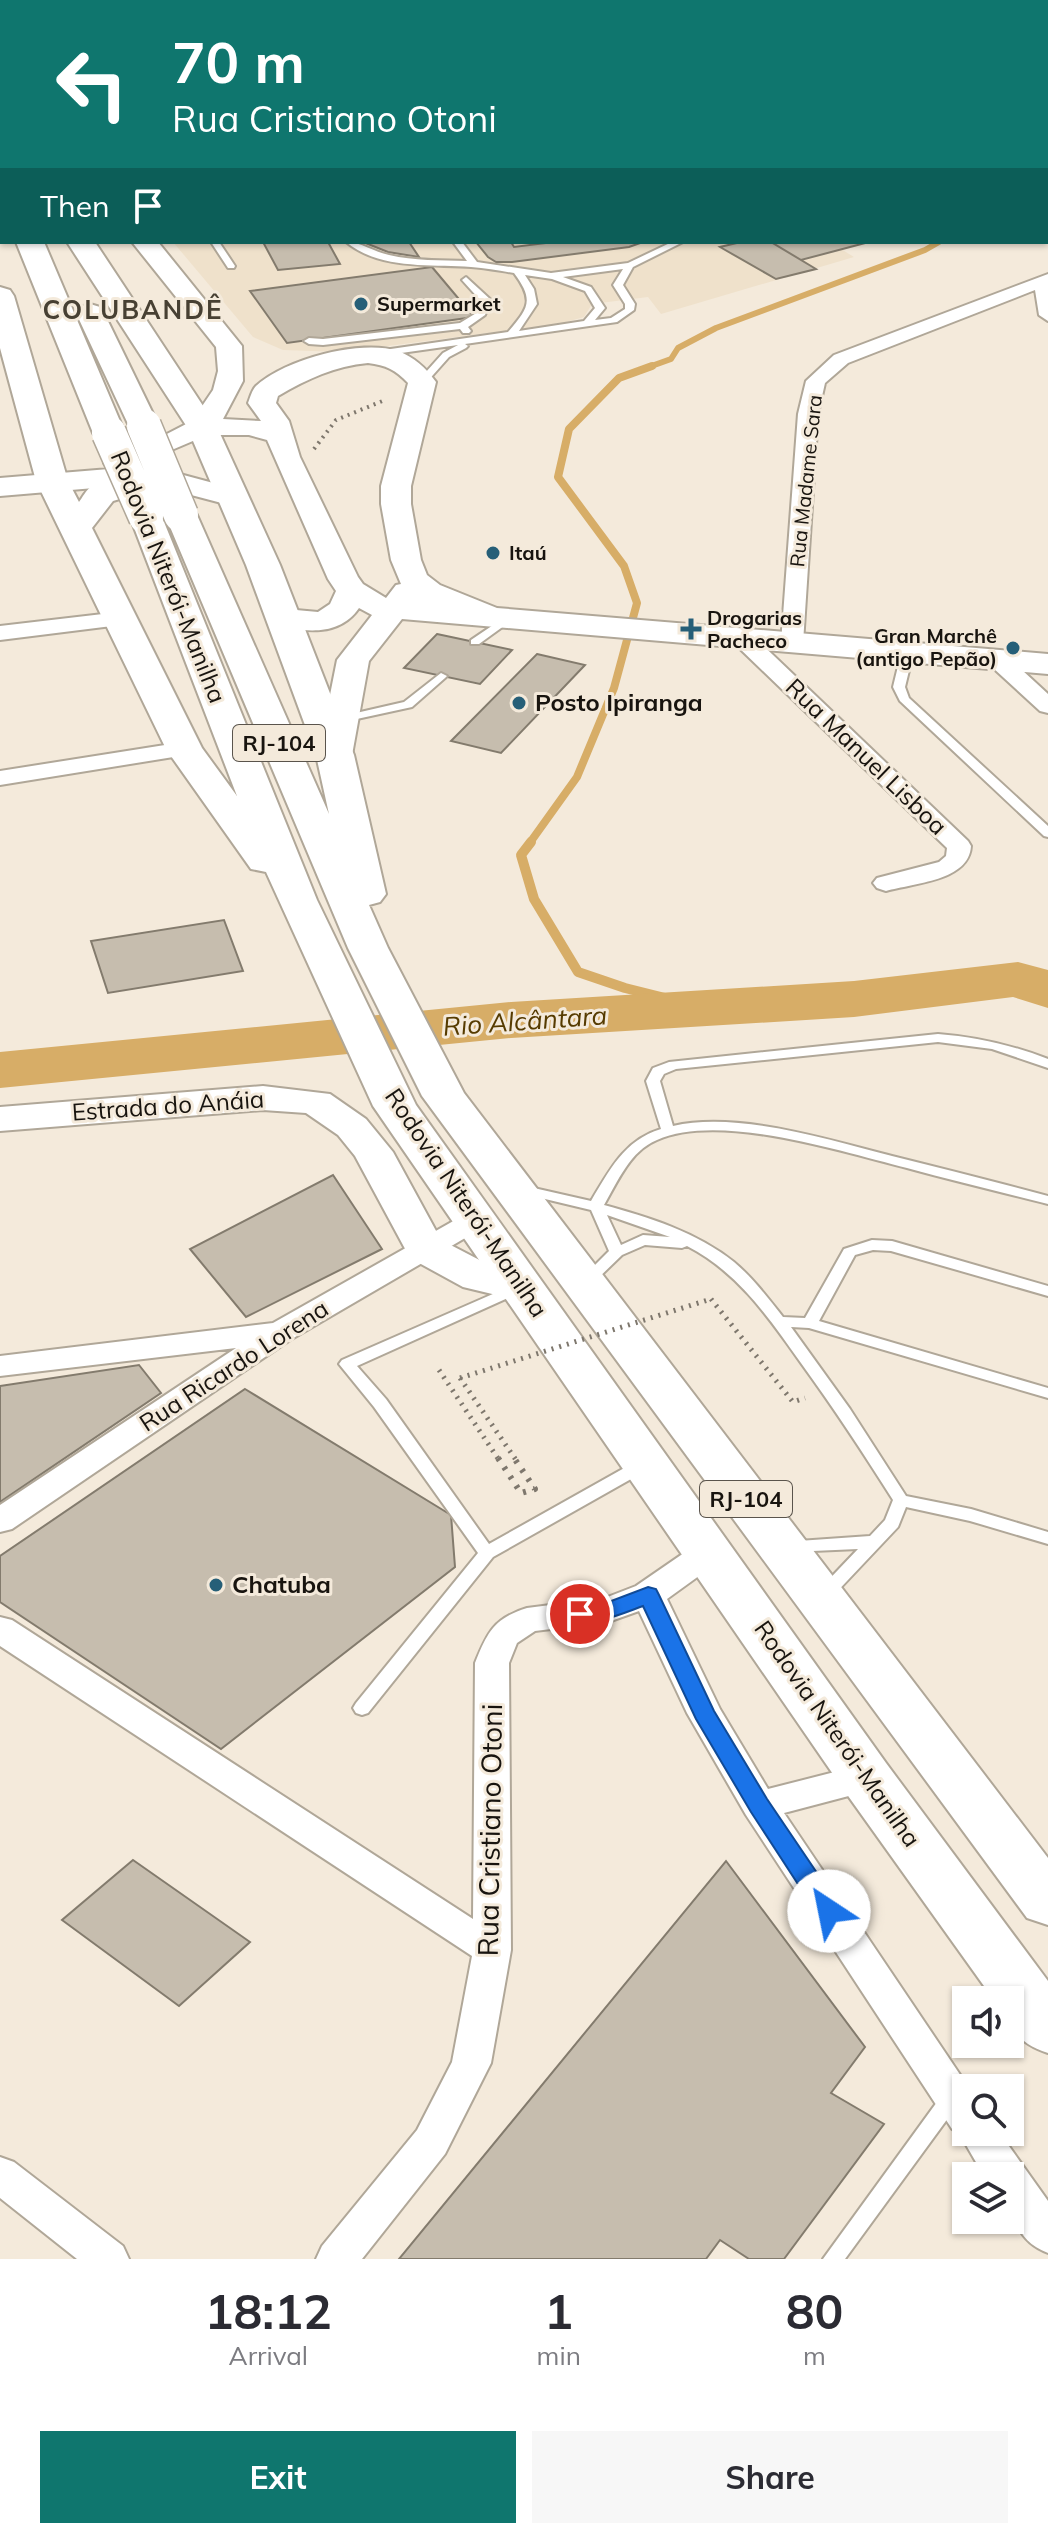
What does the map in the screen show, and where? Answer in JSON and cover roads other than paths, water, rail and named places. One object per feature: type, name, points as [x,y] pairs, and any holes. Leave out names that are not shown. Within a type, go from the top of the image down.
[{"type":"highway","name":"Rodovia Niterói-Manilha","points":[[31,244],[109,433],[163,516],[374,959],[444,1096],[512,1187],[601,1268],[781,1546],[1048,1902]]},
{"type":"highway","name":"Rodovia Niterói-Manilha","points":[[57,244],[146,453],[163,516],[297,900],[395,1106],[866,1778],[1048,2028]]},
{"type":"highway","points":[[82,244],[202,427],[339,737],[367,897],[374,959]]},
{"type":"highway","points":[[0,296],[40,442],[68,479],[75,528],[184,749],[297,900]]},
{"type":"highway","points":[[40,442],[87,453],[146,453]]},
{"type":"highway","points":[[75,528],[102,494],[146,453]]},
{"type":"main road","points":[[147,244],[229,346],[232,381],[202,427]]},
{"type":"main road","points":[[229,346],[267,357],[318,351],[367,355],[405,364],[422,382],[396,486],[396,504],[411,575],[409,588],[353,660],[339,737]]},
{"type":"main road","points":[[318,351],[266,392],[262,403],[275,421],[336,565],[352,591],[371,603],[394,610],[490,625],[598,624],[907,654],[1048,664]]},
{"type":"main road","points":[[0,487],[68,479],[146,453],[202,427],[249,427],[278,434]]},
{"type":"main road","points":[[146,453],[233,497]]},
{"type":"main road","points":[[352,591],[388,591],[398,587],[411,575]]},
{"type":"main road","points":[[411,575],[429,592],[490,625]]},
{"type":"main road","points":[[285,618],[312,621],[338,616],[344,612],[352,591]]},
{"type":"main road","name":"Estrada do Anáia","points":[[0,1119],[263,1098],[316,1102],[352,1127],[373,1152],[425,1249]]},
{"type":"main road","points":[[425,1249],[478,1277],[521,1287]]},
{"type":"street","points":[[1045,280],[1048,315]]},
{"type":"street","name":"Rua Madame Sara","points":[[792,643],[808,414],[816,381],[841,359],[1045,280]]},
{"type":"street","points":[[0,633],[120,619]]},
{"type":"street","name":"Rua Manuel Lisboa","points":[[743,639],[959,846],[958,858],[948,867],[886,883]]},
{"type":"street","points":[[1000,662],[1048,706]]},
{"type":"street","points":[[0,778],[184,749]]},
{"type":"street","name":"Rua Ricardo Lorena","points":[[0,1521],[279,1333],[474,1221]]},
{"type":"street","points":[[0,1366],[279,1333]]},
{"type":"street","name":"Rua Cristiano Otoni","points":[[337,2259],[431,2142],[471,2063],[492,1950],[492,1663],[503,1636],[527,1620],[608,1610],[648,1595],[709,1552]]},
{"type":"street","points":[[648,1595],[704,1713],[759,1805],[952,2095]]},
{"type":"street","points":[[0,1629],[492,1950]]},
{"type":"street","points":[[759,1805],[866,1778]]},
{"type":"street","points":[[0,2174],[108,2259]]},
{"type":"street","points":[[1024,2201],[1048,2235]]},
{"type":"lane","points":[[216,244],[231,266]]},
{"type":"lane","points":[[353,244],[363,251],[383,256],[516,269],[582,286],[600,308],[599,314],[586,326]]},
{"type":"lane","points":[[459,244],[474,264]]},
{"type":"lane","points":[[551,276],[630,265],[675,244]]},
{"type":"lane","points":[[367,355],[614,320],[629,310],[630,304],[618,285],[630,265]]},
{"type":"lane","points":[[510,336],[533,302],[533,290],[516,269]]},
{"type":"lane","points":[[318,351],[323,342],[462,326],[479,318],[486,310],[486,300],[466,280]]},
{"type":"lane","points":[[462,326],[472,341]]},
{"type":"lane","points":[[422,382],[446,355],[472,341]]},
{"type":"lane","points":[[907,654],[899,687],[904,699],[1048,833]]},
{"type":"lane","points":[[339,737],[408,705],[441,676]]},
{"type":"lane","points":[[668,1131],[653,1081],[658,1071],[674,1065],[938,1038],[977,1040],[1007,1047],[1048,1064]]},
{"type":"lane","points":[[694,1244],[643,1240],[601,1268],[596,1206],[626,1157],[638,1144],[668,1131],[706,1128],[751,1130],[813,1141],[1048,1200]]},
{"type":"lane","points":[[512,1187],[596,1206],[694,1244],[722,1260],[759,1296],[830,1390],[901,1500],[971,1515],[1048,1538]]},
{"type":"lane","points":[[810,1323],[849,1252],[872,1245],[892,1246],[1048,1291]]},
{"type":"lane","points":[[487,1553],[380,1403],[347,1364],[521,1287]]},
{"type":"lane","points":[[779,1322],[810,1323],[1048,1393]]},
{"type":"lane","points":[[362,1708],[487,1553],[646,1464]]},
{"type":"lane","points":[[820,1598],[892,1523],[901,1500]]},
{"type":"lane","points":[[781,1546],[874,1542]]},
{"type":"lane","points":[[833,2259],[952,2114]]},
{"type":"waterway","points":[[646,368],[671,359],[678,348],[716,328],[936,244]]},
{"type":"waterway","points":[[529,844],[577,777],[614,688],[637,603],[624,566],[558,477],[569,429],[619,378],[652,366]]},
{"type":"waterway","points":[[531,842],[521,855],[534,899],[578,972],[625,988],[701,1007]]},
{"type":"waterway","name":"Rio Alcântara","points":[[0,1070],[511,1020],[854,999],[1018,979],[1048,990]]},
{"type":"place","name":"Supermarket","points":[[361,304]]},
{"type":"place","name":"Itaú","points":[[493,553]]},
{"type":"place","name":"Drogarias Pacheco","points":[[691,629]]},
{"type":"place","name":"Gran Marchê (antigo Pepão)","points":[[1013,648]]},
{"type":"place","name":"Posto Ipiranga","points":[[519,703]]},
{"type":"place","name":"Chatuba","points":[[216,1585]]},
{"type":"district","name":"COLUBANDÊ","points":[[133,310]]}]
